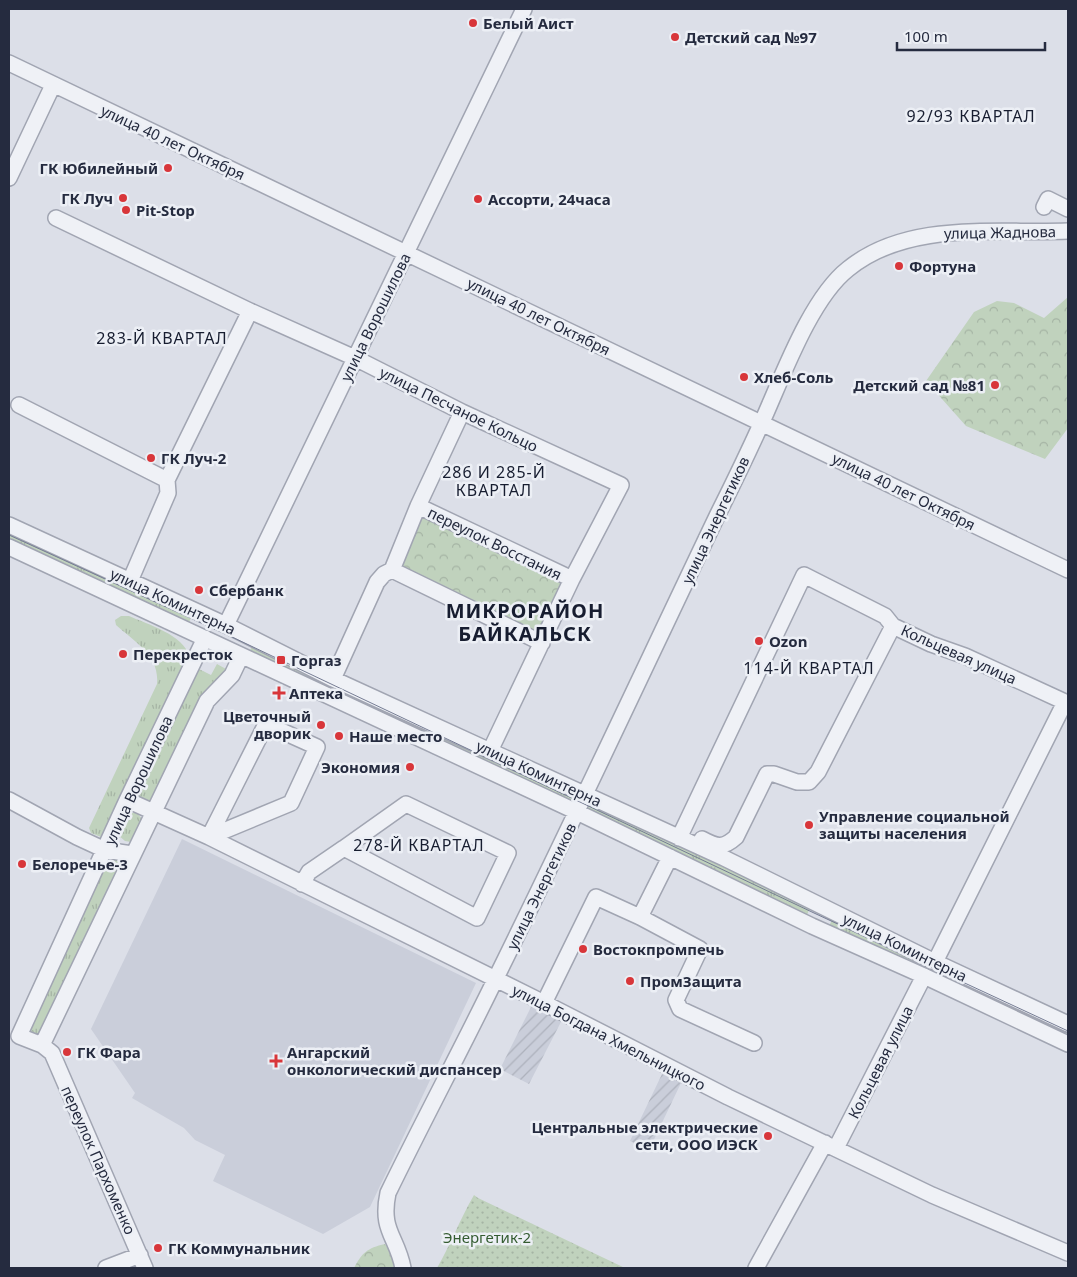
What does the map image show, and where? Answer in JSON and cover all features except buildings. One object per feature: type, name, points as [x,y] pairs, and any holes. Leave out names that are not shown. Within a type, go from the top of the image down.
[{"type":"street","name":"улица Ворошилова","points":[[226,625],[524,9]]},
{"type":"street","name":"улица 40 лет Октября","points":[[9,63],[1068,570]]},
{"type":"street","points":[[9,178],[53,85]]},
{"type":"street","points":[[1044,207],[1048,200],[1068,209]]},
{"type":"street","name":"улица Песчаное Кольцо","points":[[56,218],[250,311],[355,358],[462,412],[621,485],[572,580],[490,751]]},
{"type":"street","name":"улица Жаднова","points":[[761,423],[806,325],[827,290],[838,276],[861,259],[905,241],[936,234],[973,231],[1068,231]]},
{"type":"street","points":[[130,580],[168,493],[167,480],[250,311]]},
{"type":"street","points":[[20,405],[167,480]]},
{"type":"street","points":[[333,680],[377,582],[384,574],[392,570],[418,506],[462,412]]},
{"type":"street","name":"улица Энергетиков","points":[[403,1268],[386,1224],[385,1208],[388,1193],[585,794],[761,423]]},
{"type":"street","name":"переулок Восстания","points":[[418,506],[572,580]]},
{"type":"street","name":"улица Коминтерна","points":[[9,525],[226,625],[333,680],[585,794],[681,834],[760,876],[935,962],[1068,1024]]},
{"type":"street","name":"улица Коминтерна","points":[[9,547],[576,812],[812,926],[1068,1044]]},
{"type":"street","points":[[392,570],[542,643]]},
{"type":"street","name":"Кольцевая улица","points":[[681,834],[804,575],[885,616],[893,626],[932,644],[965,656],[1065,702],[935,962]]},
{"type":"street","points":[[205,638],[226,625],[241,656]]},
{"type":"street","points":[[681,834],[717,846],[728,844],[736,837],[768,774],[774,774],[797,782],[809,782],[818,772],[893,626]]},
{"type":"street","name":"улица Ворошилова","points":[[9,800],[105,850],[205,638]]},
{"type":"street","name":"улица Ворошилова","points":[[47,1049],[132,854],[207,701],[232,675],[241,656]]},
{"type":"street","points":[[266,724],[316,747],[291,803],[209,838],[266,724]]},
{"type":"street","name":"улица Богдана Хмельницкого","points":[[127,800],[209,838],[544,1003],[728,1097],[932,1195],[1068,1253]]},
{"type":"street","points":[[302,884],[309,872],[406,804],[508,853],[477,918],[344,848]]},
{"type":"street","points":[[47,1049],[14,1037],[105,850],[132,854]]},
{"type":"street","points":[[640,917],[670,857]]},
{"type":"street","points":[[544,1003],[596,897],[640,917],[700,949],[676,1000],[680,1008],[754,1043]]},
{"type":"street","name":"Кольцевая улица","points":[[756,1268],[831,1145],[924,976]]},
{"type":"street","name":"переулок Пархоменко","points":[[47,1049],[143,1262]]},
{"type":"street","points":[[106,1268],[143,1262]]},
{"type":"shaded area","name":"Ангарский онкологический диспансер","points":[[182,839],[476,983],[370,1207],[323,1234],[213,1181],[225,1155],[195,1140],[184,1128],[132,1098],[135,1093],[91,1029]]},
{"type":"shaded area","points":[[532,1005],[562,1020],[529,1084],[500,1069]]},
{"type":"shaded area","points":[[662,1074],[681,1083],[649,1150],[630,1141]]},
{"type":"green space","points":[[1068,297],[1068,428],[1045,459],[966,426],[926,381],[974,312],[997,301],[1014,303],[1044,318]]},
{"type":"green space","points":[[419,506],[571,579],[542,643],[392,570]]},
{"type":"green space","points":[[9,530],[192,616],[187,626],[9,543]]},
{"type":"green space","points":[[121,616],[129,616],[173,636],[186,649],[189,656],[106,834],[101,837],[91,833],[89,828],[157,684],[155,665],[145,650],[116,625],[115,620]]},
{"type":"green space","points":[[253,644],[574,796],[569,806],[248,655]]},
{"type":"green space","points":[[217,664],[226,669],[219,682],[152,801],[141,804],[136,792],[197,668],[211,675]]},
{"type":"green space","points":[[588,802],[810,907],[806,918],[583,813]]},
{"type":"green space","points":[[129,813],[137,813],[142,819],[131,842],[125,841],[118,835]]},
{"type":"green space","points":[[116,857],[122,863],[44,1031],[33,1039],[26,1031],[107,858]]},
{"type":"green space","points":[[833,918],[1068,1029],[1068,1042],[828,928]]},
{"type":"green space","name":"Энергетик-2","points":[[474,1195],[478,1198],[625,1268],[437,1268]]},
{"type":"green space","points":[[385,1244],[397,1263],[397,1268],[354,1268],[366,1252],[374,1247]]},
{"type":"tram line","points":[[9,535],[232,637],[814,913],[1068,1031]]},
{"type":"place","name":"Белый Аист","points":[[473,23]]},
{"type":"place","name":"Детский сад №97","points":[[675,37]]},
{"type":"place","name":"ГК Юбилейный","points":[[168,168]]},
{"type":"place","name":"ГК Луч","points":[[123,198]]},
{"type":"place","name":"Ассорти, 24часа","points":[[478,199]]},
{"type":"place","name":"Pit-Stop","points":[[126,210]]},
{"type":"place","name":"Фортуна","points":[[899,266]]},
{"type":"place","name":"Хлеб-Соль","points":[[744,377]]},
{"type":"place","name":"Детский сад №81","points":[[995,385]]},
{"type":"place","name":"ГК Луч-2","points":[[151,458]]},
{"type":"place","name":"Сбербанк","points":[[199,590]]},
{"type":"place","name":"Ozon","points":[[759,641]]},
{"type":"place","name":"Перекресток","points":[[123,654]]},
{"type":"place","name":"Горгаз","points":[[281,660]]},
{"type":"place","name":"Аптека","points":[[279,693]]},
{"type":"place","name":"Цветочный дворик","points":[[321,725]]},
{"type":"place","name":"Наше место","points":[[339,736]]},
{"type":"place","name":"Экономия","points":[[410,767]]},
{"type":"place","name":"Управление социальной защиты населения","points":[[809,825]]},
{"type":"place","name":"Белоречье-3","points":[[22,864]]},
{"type":"place","name":"Востокпромпечь","points":[[583,949]]},
{"type":"place","name":"ПромЗащита","points":[[630,981]]},
{"type":"place","name":"ГК Фара","points":[[67,1052]]},
{"type":"place","name":"Ангарский онкологический диспансер","points":[[276,1061]]},
{"type":"place","name":"Центральные электрические сети, ООО ИЭСК","points":[[768,1136]]},
{"type":"place","name":"ГК Коммунальник","points":[[158,1248]]},
{"type":"district","name":"92/93 КВАРТАЛ","points":[[971,116]]},
{"type":"district","name":"283-Й КВАРТАЛ","points":[[162,338]]},
{"type":"district","name":"286 И 285-Й КВАРТАЛ","points":[[494,481]]},
{"type":"district","name":"МИКРОРАЙОН БАЙКАЛЬСК","points":[[525,622]]},
{"type":"district","name":"114-Й КВАРТАЛ","points":[[809,668]]},
{"type":"district","name":"278-Й КВАРТАЛ","points":[[419,845]]}]
